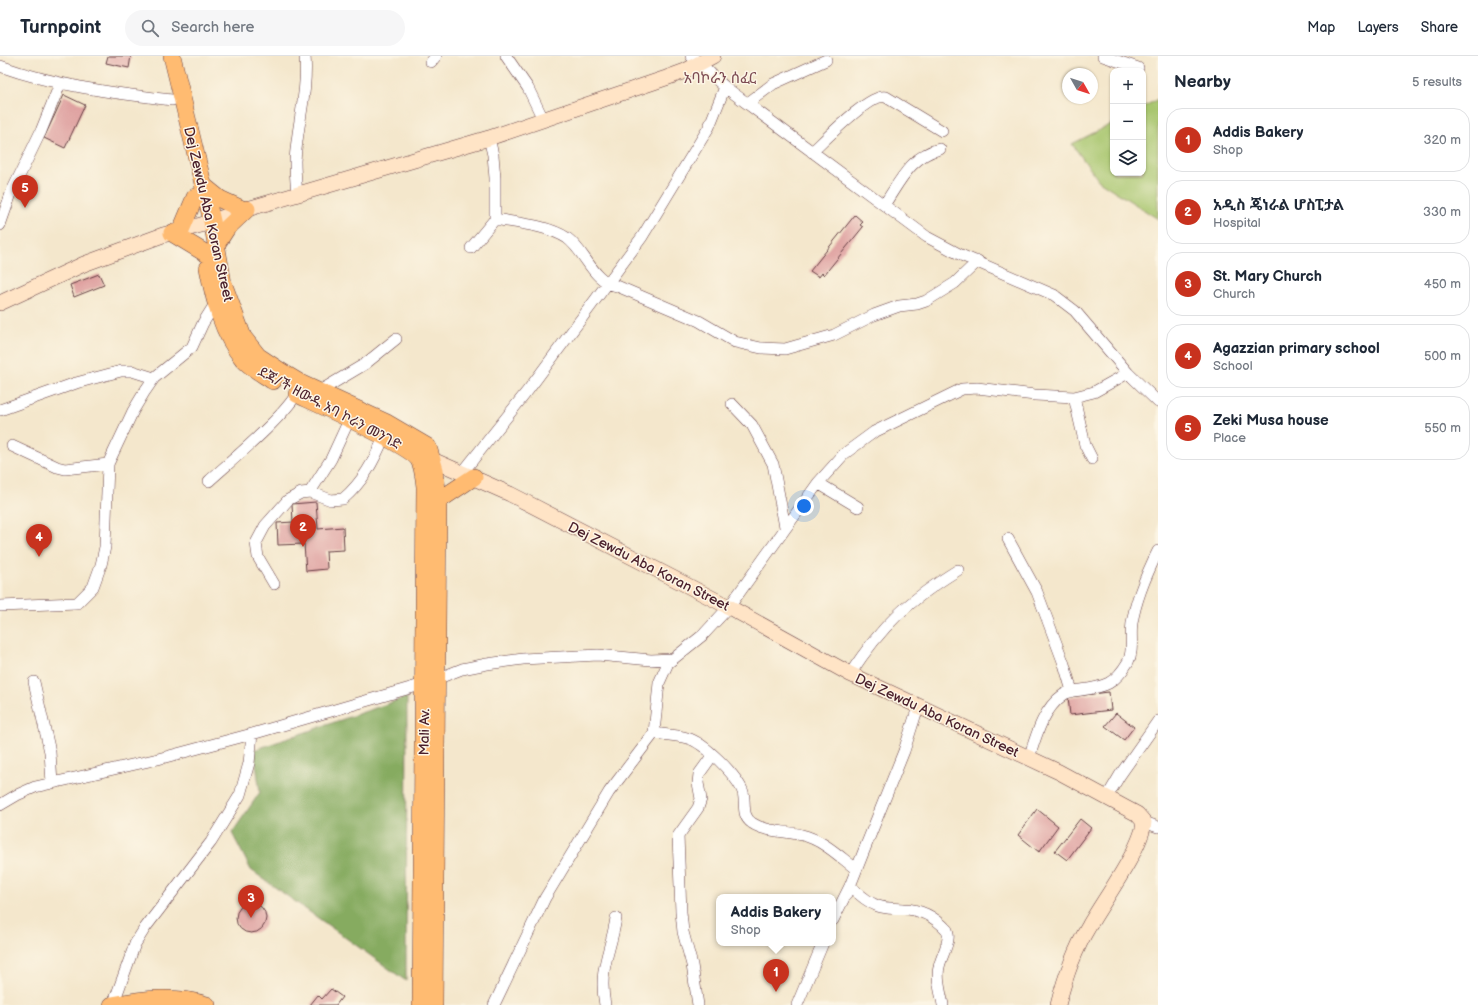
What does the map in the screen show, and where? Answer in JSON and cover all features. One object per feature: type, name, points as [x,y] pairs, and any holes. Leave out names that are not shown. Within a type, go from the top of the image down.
[{"type":"main road","points":[[164,56],[172,100],[199,192],[176,231]]},
{"type":"main road","name":"Dej Zewdu Aba Koran Street","points":[[172,56],[199,192],[207,223],[211,249],[243,337],[258,356],[299,389],[318,392],[409,434],[428,447],[426,460],[468,475],[510,494],[729,607],[850,674],[1029,758],[1107,797],[1137,814],[1151,824],[1143,832],[1080,942],[1065,978],[1058,1005]]},
{"type":"main road","points":[[0,303],[84,264],[176,231],[489,138],[666,78],[702,58]]},
{"type":"main road","points":[[199,192],[246,210]]},
{"type":"main road","points":[[176,231],[211,249],[227,228],[246,210]]},
{"type":"main road","name":"ደጃ/ች ዘውዱ አባ ኮራን መንገድ","points":[[211,249],[215,304],[231,341],[243,359],[276,383],[299,389],[349,420],[426,460]]},
{"type":"main road","name":"Mali Av.","points":[[426,460],[438,501],[436,632],[431,681]]},
{"type":"main road","name":"Mali Av.","points":[[426,460],[425,487],[431,681],[427,1002]]},
{"type":"main road","points":[[438,501],[468,475]]},
{"type":"main road","points":[[112,1005],[170,998],[182,999],[207,1005]]},
{"type":"street","points":[[297,194],[295,160],[307,71],[306,56]]},
{"type":"street","points":[[506,56],[528,88],[543,119]]},
{"type":"street","points":[[1103,56],[1138,68]]},
{"type":"street","points":[[702,58],[712,76],[725,87],[932,240],[1044,289],[1059,298],[1087,324],[1128,373],[1158,402]]},
{"type":"street","points":[[748,103],[773,84],[826,60]]},
{"type":"street","points":[[0,66],[60,84],[84,89],[172,100]]},
{"type":"street","points":[[0,225],[12,191],[41,131],[60,84]]},
{"type":"street","points":[[468,475],[529,389],[642,237],[709,127],[725,87]]},
{"type":"street","points":[[812,152],[856,112],[878,96],[886,97],[942,131]]},
{"type":"street","points":[[471,248],[495,219],[496,178],[494,155],[489,138]]},
{"type":"street","points":[[884,205],[916,160],[927,153],[940,149]]},
{"type":"street","points":[[495,219],[548,230],[566,238],[583,255],[595,273],[607,284],[617,286],[699,321],[735,342],[761,348],[785,349],[834,335],[874,315],[899,306],[917,304],[926,301],[955,283],[978,261]]},
{"type":"street","points":[[0,606],[77,603],[93,587],[101,565],[105,547],[108,464],[133,411],[154,378],[192,347],[203,323],[215,304]]},
{"type":"street","points":[[318,392],[365,364],[396,339]]},
{"type":"street","points":[[0,410],[76,383],[121,371],[132,371],[154,378]]},
{"type":"street","points":[[494,1005],[545,898],[610,792],[654,733],[659,683],[670,661],[703,635],[729,607],[818,483],[844,454],[874,432],[962,389],[977,388],[1034,396],[1074,398],[1094,392],[1128,373]]},
{"type":"street","points":[[209,481],[276,418],[299,389]]},
{"type":"street","points":[[1074,398],[1085,445],[1092,459]]},
{"type":"street","points":[[732,404],[752,425],[774,464],[785,527]]},
{"type":"street","points":[[310,492],[331,459],[349,420]]},
{"type":"street","points":[[274,584],[258,556],[256,543],[265,526],[288,500],[301,493],[310,492],[331,500],[343,499],[364,478],[375,460],[384,437]]},
{"type":"street","points":[[12,446],[57,467],[65,469],[108,464]]},
{"type":"street","points":[[818,483],[858,507]]},
{"type":"street","points":[[1008,539],[1038,592],[1064,664],[1072,691]]},
{"type":"street","points":[[1029,758],[1036,735],[1051,707],[1064,694],[1072,691],[1103,687],[1109,684],[1114,681],[1128,661],[1131,654],[1132,623],[1136,607],[1149,568],[1158,551]]},
{"type":"street","points":[[850,674],[863,654],[898,613],[921,594],[958,570]]},
{"type":"street","points":[[0,805],[35,787],[158,759],[252,734],[487,664],[523,659],[598,655],[670,661]]},
{"type":"street","points":[[34,682],[50,752],[52,783]]},
{"type":"street","points":[[836,914],[850,886],[904,750],[918,707]]},
{"type":"street","points":[[1107,797],[1120,775],[1158,721]]},
{"type":"street","points":[[654,733],[687,738],[696,741],[726,767],[740,785],[743,794],[745,816],[751,823],[814,839],[825,844],[856,869]]},
{"type":"street","points":[[112,1005],[135,944],[145,928],[211,842],[240,794],[249,763],[252,734]]},
{"type":"street","points":[[698,1005],[692,965],[683,932],[678,836],[698,808],[701,798],[698,783],[699,774],[712,756]]},
{"type":"street","points":[[850,886],[878,907],[887,909],[917,910],[924,912],[947,930],[948,938],[941,958],[938,974],[943,1005]]},
{"type":"street","points":[[605,1005],[603,992],[603,971],[605,960],[614,934],[616,918]]},
{"type":"street","points":[[797,1005],[822,946]]},
{"type":"green space","points":[[1158,99],[1158,219],[1099,181],[1072,144],[1110,125],[1110,176],[1146,176],[1146,105]]},
{"type":"green space","points":[[407,697],[406,981],[251,870],[232,833],[260,792],[254,750]]},
{"type":"building","points":[[108,56],[131,56],[129,68],[106,63]]},
{"type":"building","points":[[64,95],[85,105],[65,148],[44,138]]},
{"type":"building","points":[[855,215],[863,222],[860,225],[863,227],[824,275],[822,273],[819,277],[810,271]]},
{"type":"building","points":[[99,274],[104,285],[74,297],[70,285]]},
{"type":"building","points":[[316,502],[318,529],[343,527],[344,550],[326,551],[327,569],[306,571],[304,544],[278,545],[277,523],[293,522],[292,504]]},
{"type":"building","points":[[1109,692],[1111,710],[1070,715],[1068,697]]},
{"type":"building","points":[[1116,713],[1134,727],[1124,740],[1105,726]]},
{"type":"building","points":[[1037,809],[1058,826],[1039,852],[1018,835]]},
{"type":"building","points":[[1080,819],[1091,828],[1067,860],[1055,851]]},
{"type":"building","points":[[251,903],[257,904],[265,912],[265,924],[257,932],[251,933],[245,932],[237,924],[236,918],[237,912],[245,904]]},
{"type":"building","points":[[331,989],[342,997],[336,1005],[310,1005],[318,995],[322,999]]},
{"type":"place","name":"Zeki Musa house","points":[[25,208]]},
{"type":"place","name":"አዲስ ጄነራል ሆስፒታል","points":[[303,547]]},
{"type":"place","name":"Agazzian primary school","points":[[39,557]]},
{"type":"place","name":"St. Mary Church","points":[[251,918]]},
{"type":"place","name":"Addis Bakery","points":[[776,992]]},
{"type":"district","name":"አባኮራን ሰፈር","points":[[720,78]]}]
